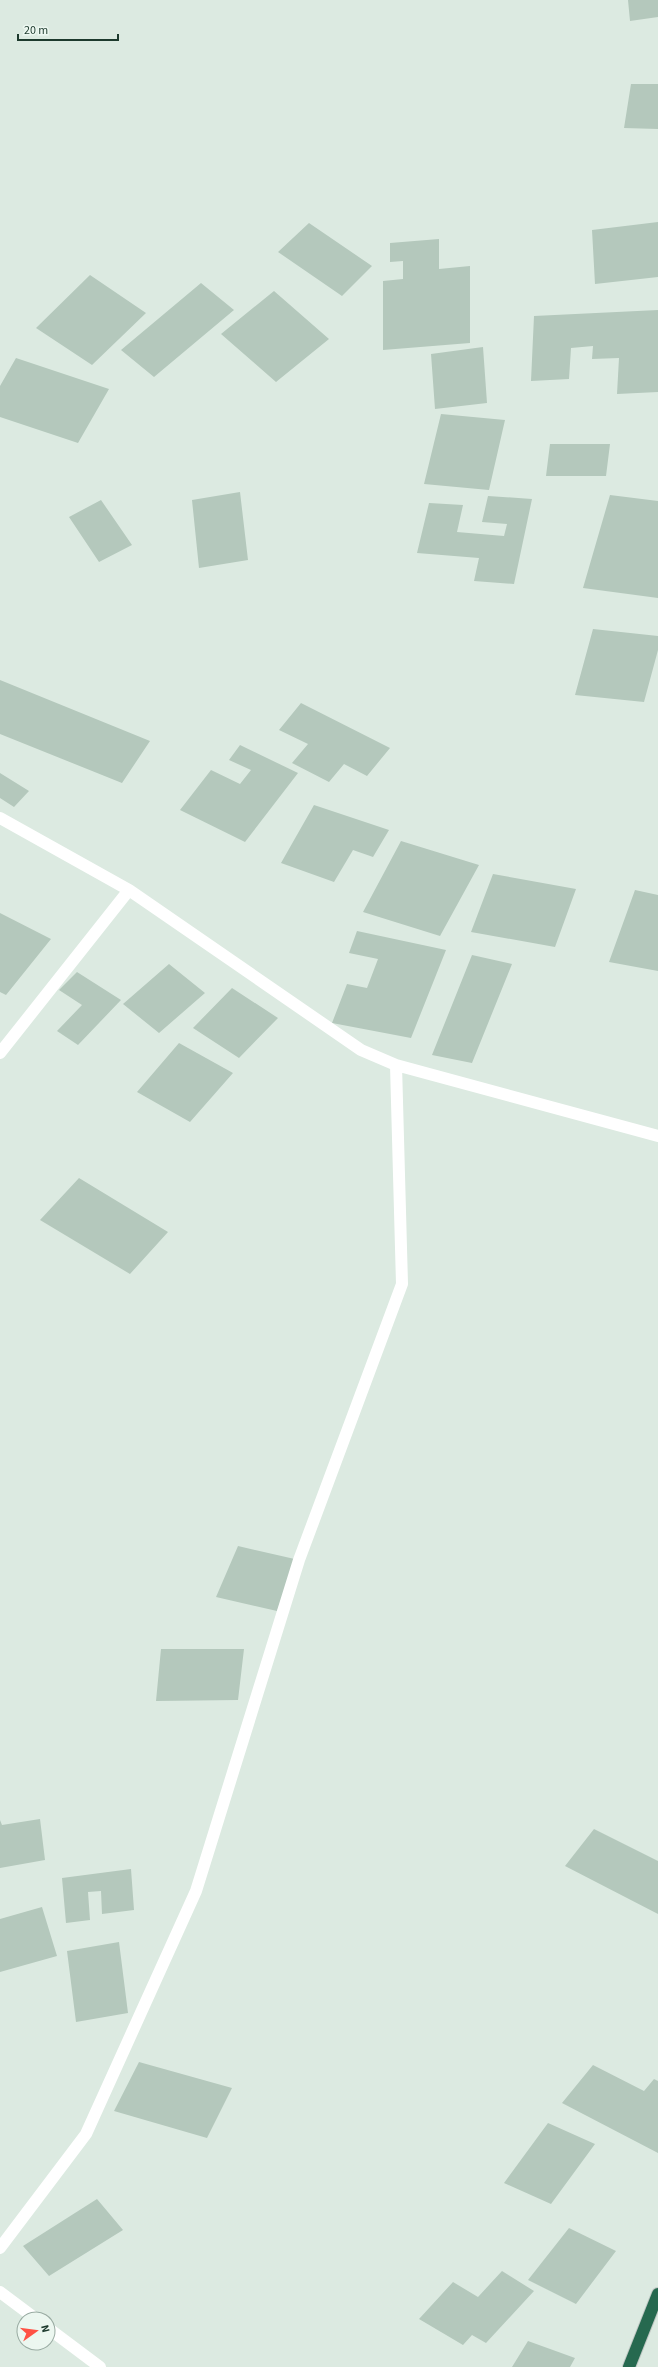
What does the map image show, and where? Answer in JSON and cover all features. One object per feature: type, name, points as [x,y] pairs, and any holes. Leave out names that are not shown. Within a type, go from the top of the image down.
[{"type":"highway","points":[[629,2367],[658,2294]]},
{"type":"street","points":[[0,818],[129,890],[361,1050],[396,1065],[658,1136]]},
{"type":"street","points":[[0,1053],[129,890]]},
{"type":"street","points":[[0,2248],[86,2134],[196,1891],[299,1560],[402,1284],[396,1065]]},
{"type":"street","points":[[0,2292],[25,2311]]},
{"type":"street","points":[[56,2334],[100,2367]]},
{"type":"building","points":[[628,0],[658,0],[658,17],[630,21]]},
{"type":"building","points":[[631,84],[658,84],[658,129],[624,128]]},
{"type":"building","points":[[658,222],[658,277],[595,284],[592,230]]},
{"type":"building","points":[[309,223],[372,266],[342,296],[278,252]]},
{"type":"building","points":[[439,239],[439,269],[470,266],[470,343],[383,350],[383,281],[403,279],[403,261],[390,262],[390,243]]},
{"type":"building","points":[[90,275],[146,313],[92,365],[36,328]]},
{"type":"building","points":[[201,283],[234,310],[154,377],[121,350]]},
{"type":"building","points":[[274,291],[329,339],[276,382],[221,334]]},
{"type":"building","points":[[658,310],[658,392],[617,394],[619,358],[592,359],[593,346],[571,348],[569,379],[531,381],[534,316]]},
{"type":"building","points":[[483,347],[487,403],[435,409],[431,354]]},
{"type":"building","points":[[16,358],[109,389],[78,443],[0,417],[0,386]]},
{"type":"building","points":[[441,414],[505,420],[489,490],[424,484]]},
{"type":"building","points":[[550,444],[610,444],[606,476],[546,476]]},
{"type":"building","points":[[240,492],[248,560],[199,568],[192,500]]},
{"type":"building","points":[[610,495],[658,501],[658,598],[583,588]]},
{"type":"building","points":[[488,496],[532,499],[514,584],[474,581],[479,558],[417,553],[429,503],[463,505],[457,532],[504,536],[507,524],[482,522]]},
{"type":"building","points":[[101,500],[132,545],[99,562],[69,517]]},
{"type":"building","points":[[593,629],[658,636],[658,650],[644,702],[575,695]]},
{"type":"building","points":[[0,680],[150,741],[122,783],[0,734]]},
{"type":"building","points":[[301,703],[390,748],[367,776],[344,764],[329,782],[292,763],[308,744],[279,730]]},
{"type":"building","points":[[240,745],[298,773],[245,842],[180,810],[211,770],[240,784],[251,770],[229,760]]},
{"type":"building","points":[[0,773],[29,791],[14,807],[0,798]]},
{"type":"building","points":[[314,805],[389,830],[373,857],[353,850],[334,882],[281,863]]},
{"type":"building","points":[[401,841],[479,865],[440,936],[363,912]]},
{"type":"building","points":[[493,874],[576,889],[555,947],[471,932]]},
{"type":"building","points":[[635,890],[658,895],[658,971],[609,962]]},
{"type":"building","points":[[0,913],[51,939],[6,995],[0,992]]},
{"type":"building","points":[[357,931],[446,950],[411,1038],[332,1023],[347,984],[367,988],[378,959],[349,953]]},
{"type":"building","points":[[472,955],[512,964],[472,1063],[432,1055]]},
{"type":"building","points":[[169,964],[205,993],[159,1033],[123,1004]]},
{"type":"building","points":[[77,972],[121,1000],[78,1045],[57,1031],[82,1005],[59,990]]},
{"type":"building","points":[[232,988],[278,1018],[239,1058],[193,1028]]},
{"type":"building","points":[[179,1043],[233,1073],[190,1122],[137,1092]]},
{"type":"building","points":[[79,1178],[168,1232],[130,1274],[40,1220]]},
{"type":"building","points":[[238,1546],[299,1560],[277,1611],[216,1597]]},
{"type":"building","points":[[161,1649],[244,1649],[238,1700],[156,1701]]},
{"type":"building","points":[[40,1819],[45,1860],[0,1868],[0,1820],[2,1825]]},
{"type":"building","points":[[594,1829],[658,1861],[658,1914],[565,1866]]},
{"type":"building","points":[[131,1869],[134,1910],[102,1914],[101,1891],[88,1892],[90,1920],[66,1923],[62,1878]]},
{"type":"building","points":[[42,1907],[57,1956],[0,1972],[0,1919]]},
{"type":"building","points":[[119,1942],[128,2013],[76,2022],[67,1951]]},
{"type":"building","points":[[139,2062],[232,2088],[207,2138],[114,2111]]},
{"type":"building","points":[[593,2065],[644,2091],[654,2079],[658,2081],[658,2153],[562,2103]]},
{"type":"building","points":[[548,2123],[595,2144],[551,2204],[504,2183]]},
{"type":"building","points":[[97,2199],[123,2230],[49,2276],[23,2246]]},
{"type":"building","points":[[569,2228],[616,2251],[576,2304],[528,2280]]},
{"type":"building","points":[[502,2271],[534,2291],[486,2343],[472,2335],[463,2345],[419,2319],[453,2282],[478,2297]]},
{"type":"building","points":[[528,2341],[575,2358],[570,2367],[512,2367]]}]
